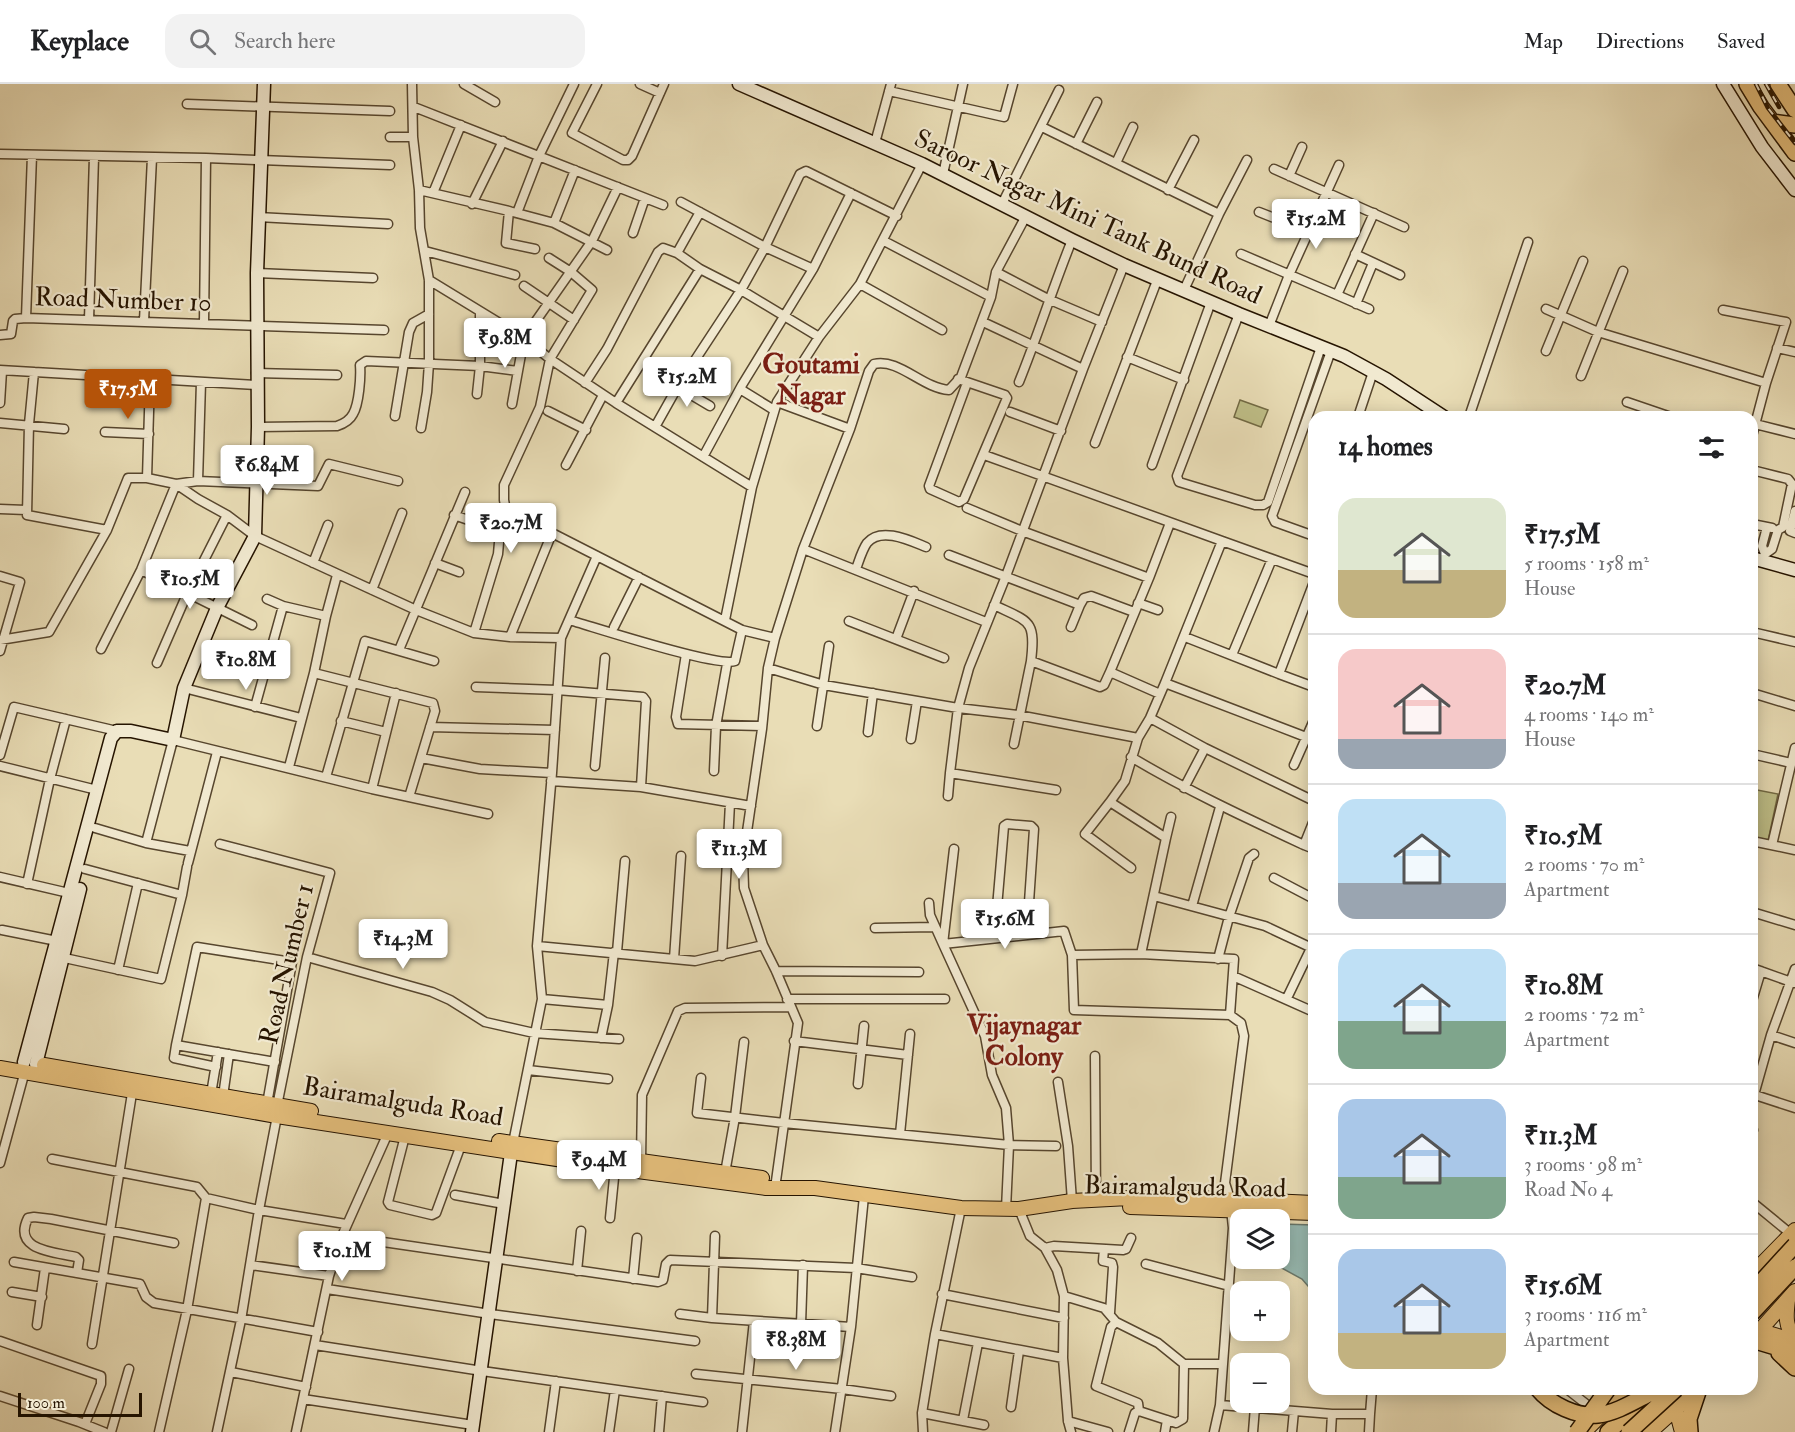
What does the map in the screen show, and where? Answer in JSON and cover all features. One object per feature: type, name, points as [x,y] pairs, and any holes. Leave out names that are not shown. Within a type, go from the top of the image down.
[{"type":"highway","points":[[1747,84],[1772,123],[1789,140],[1795,153]]},
{"type":"highway","points":[[1778,84],[1795,110]]},
{"type":"highway","points":[[1772,123],[1795,125]]},
{"type":"highway","points":[[1758,1284],[1794,1236]]},
{"type":"highway","points":[[1758,1307],[1795,1267]]},
{"type":"highway","points":[[1758,1337],[1795,1355]]},
{"type":"highway","points":[[1779,1353],[1795,1368]]},
{"type":"highway","points":[[1545,1395],[1556,1405],[1574,1412],[1598,1415],[1621,1408],[1645,1395]]},
{"type":"highway","points":[[1577,1432],[1604,1395]]},
{"type":"highway","points":[[1608,1432],[1649,1395]]},
{"type":"highway","points":[[1629,1432],[1669,1395]]},
{"type":"highway","points":[[1690,1432],[1689,1419],[1696,1395]]},
{"type":"main road","name":"Bairamalguda Road","points":[[0,1058],[28,1066],[134,1086],[512,1148],[615,1168],[766,1188],[798,1187]]},
{"type":"main road","name":"Bairamalguda Road","points":[[0,1068],[28,1066]]},
{"type":"main road","name":"Bairamalguda Road","points":[[134,1086],[217,1095],[388,1133],[461,1145],[640,1161],[776,1181],[798,1187],[961,1208],[1013,1209],[1072,1201],[1197,1197],[1231,1205]]},
{"type":"main road","name":"Bairamalguda Road","points":[[1055,1204],[1072,1209],[1231,1205],[1308,1212]]},
{"type":"main road","name":"Bairamalguda Road","points":[[1278,1208],[1308,1204]]},
{"type":"main road","points":[[1758,1268],[1794,1236]]},
{"type":"main road","points":[[1758,1288],[1772,1300],[1789,1298]]},
{"type":"main road","points":[[1758,1331],[1789,1298]]},
{"type":"main road","points":[[1789,1298],[1785,1319],[1795,1340]]},
{"type":"main road","points":[[1758,1335],[1795,1340]]},
{"type":"main road","points":[[1758,1347],[1795,1355]]},
{"type":"main road","points":[[1584,1432],[1621,1395]]},
{"type":"main road","points":[[1672,1395],[1682,1432]]},
{"type":"main road","points":[[1650,1432],[1691,1395]]},
{"type":"street","points":[[146,843],[184,688],[217,608],[255,536],[258,427],[256,325],[258,217],[264,84]]},
{"type":"street","points":[[412,84],[413,137],[419,190],[420,228],[429,280],[429,363],[421,428]]},
{"type":"street","points":[[464,84],[495,102]]},
{"type":"street","points":[[535,249],[506,243],[513,212],[574,84]]},
{"type":"street","points":[[597,84],[572,133],[623,160],[628,160],[632,156],[664,84]]},
{"type":"street","points":[[640,84],[660,93]]},
{"type":"street","name":"Saroor Nagar Mini Tank Bund Road","points":[[739,84],[922,164],[1124,265],[1326,349],[1373,372],[1435,411]]},
{"type":"street","points":[[943,174],[963,84]]},
{"type":"street","points":[[875,143],[890,87],[1004,117],[1013,84]]},
{"type":"street","points":[[1724,87],[1762,147],[1795,190]]},
{"type":"street","points":[[1002,204],[1059,90]]},
{"type":"street","points":[[1076,144],[1097,102]]},
{"type":"street","points":[[187,104],[390,111]]},
{"type":"street","points":[[414,107],[663,205]]},
{"type":"street","points":[[433,193],[461,125]]},
{"type":"street","points":[[1042,127],[1219,214]]},
{"type":"street","points":[[1116,163],[1133,127]]},
{"type":"street","points":[[390,137],[413,137]]},
{"type":"street","points":[[1168,190],[1194,140]]},
{"type":"street","points":[[472,204],[503,141]]},
{"type":"street","points":[[1290,176],[1302,147]]},
{"type":"street","points":[[0,154],[206,158],[390,165]]},
{"type":"street","points":[[26,318],[32,155]]},
{"type":"street","points":[[89,320],[94,157]]},
{"type":"street","points":[[144,321],[152,158]]},
{"type":"street","points":[[204,323],[206,158]]},
{"type":"street","points":[[1184,290],[1247,160]]},
{"type":"street","points":[[725,621],[752,487],[775,406],[819,337],[860,284],[922,164]]},
{"type":"street","points":[[1269,326],[1289,275],[1339,165]]},
{"type":"street","points":[[1274,169],[1404,227]]},
{"type":"street","points":[[554,223],[575,170]]},
{"type":"street","points":[[655,427],[741,290],[802,172],[806,171],[897,216]]},
{"type":"street","points":[[512,404],[525,338],[592,241],[618,187]]},
{"type":"street","points":[[419,190],[554,223],[607,250]]},
{"type":"street","points":[[703,457],[741,388],[813,269],[851,193]]},
{"type":"street","points":[[633,233],[645,198]]},
{"type":"street","points":[[681,202],[765,247],[813,269]]},
{"type":"street","points":[[677,253],[700,212]]},
{"type":"street","points":[[1258,212],[1310,232]]},
{"type":"street","points":[[1337,295],[1374,213]]},
{"type":"street","points":[[776,1181],[798,1023],[763,945],[744,888],[743,859],[768,668],[775,638],[803,549],[850,429],[869,372],[874,364],[882,362],[891,364],[940,390],[960,387],[1005,395],[1007,398],[964,499],[959,502],[930,489],[929,486],[960,387],[991,297],[996,272],[1026,216]]},
{"type":"street","points":[[258,217],[388,224]]},
{"type":"street","points":[[1019,382],[1048,299],[1072,240]]},
{"type":"street","points":[[884,241],[991,297]]},
{"type":"street","points":[[1471,411],[1528,242]]},
{"type":"street","points":[[585,383],[607,349],[658,252],[663,248],[677,253],[700,269],[741,290],[819,337]]},
{"type":"street","points":[[425,251],[515,275]]},
{"type":"street","points":[[1242,254],[1369,309]]},
{"type":"street","points":[[1355,254],[1400,275]]},
{"type":"street","points":[[474,633],[498,554],[500,531],[507,516],[504,485],[540,407],[550,359],[592,290],[571,272],[549,258]]},
{"type":"street","points":[[1546,351],[1583,261]]},
{"type":"street","points":[[1356,304],[1373,263]]},
{"type":"street","points":[[948,796],[958,708],[969,668],[1124,265]]},
{"type":"street","points":[[616,404],[700,269]]},
{"type":"street","points":[[1581,376],[1623,271]]},
{"type":"street","points":[[996,272],[1048,299],[1102,322]]},
{"type":"street","points":[[257,273],[373,278]]},
{"type":"street","points":[[1095,443],[1158,278]]},
{"type":"street","points":[[429,280],[525,338],[550,359],[616,404],[752,487]]},
{"type":"street","points":[[860,284],[942,330]]},
{"type":"street","points":[[524,286],[574,320]]},
{"type":"street","points":[[1152,465],[1211,302]]},
{"type":"street","points":[[1546,309],[1598,332],[1766,383]]},
{"type":"street","points":[[1723,310],[1786,322],[1758,413]]},
{"type":"street","points":[[477,394],[480,366],[480,312]]},
{"type":"street","points":[[395,416],[403,361],[411,327],[429,314]]},
{"type":"street","points":[[1239,314],[1177,476],[1179,482],[1255,505],[1268,502],[1326,349]]},
{"type":"street","name":"Road Number 10","points":[[0,335],[11,333],[15,318],[384,330]]},
{"type":"street","points":[[983,322],[1083,369]]},
{"type":"street","points":[[1777,348],[1795,352]]},
{"type":"street","points":[[1308,534],[1275,522],[1272,516],[1326,349]]},
{"type":"street","points":[[1127,357],[1184,380]]},
{"type":"street","points":[[258,427],[343,424],[354,414],[362,362],[403,361],[518,371]]},
{"type":"street","points":[[0,403],[1,370],[201,382],[336,375]]},
{"type":"street","points":[[34,372],[29,424],[27,515],[107,530]]},
{"type":"street","points":[[1360,411],[1373,372]]},
{"type":"street","points":[[147,478],[150,379]]},
{"type":"street","points":[[198,481],[201,382]]},
{"type":"street","points":[[678,387],[710,406]]},
{"type":"street","points":[[741,388],[775,406],[850,429]]},
{"type":"street","points":[[566,465],[603,395]]},
{"type":"street","points":[[1627,402],[1653,411]]},
{"type":"street","points":[[548,411],[586,430]]},
{"type":"street","points":[[1010,412],[1060,431]]},
{"type":"street","points":[[0,423],[64,429]]},
{"type":"street","points":[[1758,425],[1795,434]]},
{"type":"street","points":[[105,432],[149,434]]},
{"type":"street","points":[[987,456],[1308,572]]},
{"type":"street","points":[[2,640],[49,632],[107,530],[128,478],[147,478],[176,484],[198,481],[318,486],[329,464],[398,481]]},
{"type":"street","points":[[1758,472],[1788,479],[1792,484],[1783,527],[1778,530],[1772,549],[1760,557]]},
{"type":"street","points":[[176,484],[227,515],[255,536],[416,610],[474,633],[510,637],[561,638]]},
{"type":"street","points":[[101,649],[141,570],[176,484]]},
{"type":"street","points":[[399,650],[465,492]]},
{"type":"street","points":[[967,508],[1149,578]]},
{"type":"street","points":[[0,509],[26,510]]},
{"type":"street","points":[[1795,511],[1790,531],[1795,533]]},
{"type":"street","points":[[372,590],[402,513]]},
{"type":"street","points":[[157,663],[187,594],[227,515]]},
{"type":"street","points":[[454,515],[500,531]]},
{"type":"street","points":[[507,516],[552,533],[742,630],[775,638]]},
{"type":"street","points":[[1031,661],[1100,687],[1104,685],[1170,523]]},
{"type":"street","points":[[313,563],[328,525]]},
{"type":"street","points":[[1758,525],[1778,530]]},
{"type":"street","points":[[1760,557],[1767,527]]},
{"type":"street","points":[[510,637],[552,533]]},
{"type":"street","points":[[855,569],[866,544],[873,537],[893,536],[927,547]]},
{"type":"street","points":[[1131,868],[1085,834],[1125,781],[1138,738],[1150,718],[1185,637],[1222,542]]},
{"type":"street","points":[[803,549],[914,591],[986,622]]},
{"type":"street","points":[[949,555],[1080,605]]},
{"type":"street","points":[[303,1399],[473,1429],[512,1148],[542,999],[537,946],[552,777],[561,638],[597,556]]},
{"type":"street","points":[[1760,557],[1795,570]]},
{"type":"street","points":[[1232,655],[1272,559]]},
{"type":"street","points":[[435,563],[459,572]]},
{"type":"street","points":[[141,570],[252,625]]},
{"type":"street","points":[[289,768],[337,575]]},
{"type":"street","points":[[0,576],[20,582],[0,651]]},
{"type":"street","points":[[614,627],[639,577]]},
{"type":"street","points":[[896,639],[914,591]]},
{"type":"street","points":[[1071,627],[1084,597],[1091,596],[1136,608],[1158,610]]},
{"type":"street","points":[[1279,674],[1308,598]]},
{"type":"street","points":[[267,599],[283,606],[326,616]]},
{"type":"street","points":[[994,605],[1028,622],[1034,638],[1014,744]]},
{"type":"street","points":[[255,707],[283,606]]},
{"type":"street","points":[[569,620],[727,664],[738,657],[742,630]]},
{"type":"street","points":[[849,621],[944,658]]},
{"type":"street","points":[[1758,633],[1795,642]]},
{"type":"street","points":[[1185,637],[1308,685]]},
{"type":"street","points":[[326,777],[351,682],[365,641],[434,661]]},
{"type":"street","points":[[818,726],[829,646]]},
{"type":"street","points":[[686,654],[676,721],[683,725],[762,726]]},
{"type":"street","points":[[596,766],[605,658]]},
{"type":"street","points":[[714,771],[716,726],[727,664]]},
{"type":"street","points":[[768,668],[824,685],[958,708],[1018,715],[1138,738]]},
{"type":"street","points":[[1110,672],[1160,694]]},
{"type":"street","points":[[314,673],[433,703],[435,711],[409,797]]},
{"type":"street","points":[[1165,683],[1306,738]]},
{"type":"street","points":[[476,687],[557,690],[646,699],[641,787]]},
{"type":"street","points":[[184,688],[301,718]]},
{"type":"street","points":[[372,789],[396,693]]},
{"type":"street","points":[[868,732],[873,693]]},
{"type":"street","points":[[1758,695],[1795,706]]},
{"type":"street","points":[[911,739],[917,701]]},
{"type":"street","points":[[0,754],[14,707],[117,731],[131,731],[173,740],[372,789],[488,814]]},
{"type":"street","points":[[1150,718],[1205,748],[1308,798]]},
{"type":"street","points":[[27,885],[50,778],[66,719]]},
{"type":"street","points":[[341,721],[386,732]]},
{"type":"street","points":[[430,728],[555,730]]},
{"type":"street","points":[[0,1163],[58,956],[111,738],[117,731]]},
{"type":"street","points":[[58,956],[57,941],[85,869],[118,740],[117,731]]},
{"type":"street","points":[[1294,765],[1308,734]]},
{"type":"street","points":[[1184,788],[1205,748]]},
{"type":"street","points":[[1772,845],[1795,748]]},
{"type":"street","points":[[58,956],[161,979],[182,895],[190,851],[217,752]]},
{"type":"street","points":[[1758,755],[1791,763]]},
{"type":"street","points":[[1131,757],[1220,807],[1308,847]]},
{"type":"street","points":[[421,758],[480,769],[641,787],[751,806]]},
{"type":"street","points":[[0,766],[97,790]]},
{"type":"street","points":[[950,773],[1056,790]]},
{"type":"street","points":[[1110,802],[1166,838]]},
{"type":"street","points":[[722,956],[730,803]]},
{"type":"street","points":[[1192,906],[1220,807]]},
{"type":"street","points":[[1141,954],[1172,818]]},
{"type":"street","points":[[1002,937],[1002,922],[996,919],[1004,826],[1007,824],[1031,826],[1034,829],[1028,916],[1025,922],[1016,923],[1017,936]]},
{"type":"street","points":[[95,828],[146,843],[190,851]]},
{"type":"street","points":[[1304,845],[1308,835]]},
{"type":"street","points":[[1758,842],[1795,850]]},
{"type":"street","name":"Road Number 1","points":[[220,844],[330,873],[307,957],[273,1109]]},
{"type":"street","points":[[943,944],[954,849]]},
{"type":"street","points":[[1218,958],[1249,858],[1254,854]]},
{"type":"street","points":[[674,959],[681,856]]},
{"type":"street","points":[[600,1038],[608,1005],[616,952],[625,861]]},
{"type":"street","points":[[85,869],[182,895]]},
{"type":"street","points":[[0,878],[74,894]]},
{"type":"street","points":[[1274,878],[1308,896]]},
{"type":"street","points":[[118,970],[138,883]]},
{"type":"street","points":[[1154,896],[1264,927],[1308,944]]},
{"type":"street","points":[[929,903],[930,915],[985,1036],[992,1075],[1006,1108],[1013,1209],[1030,1236],[1045,1248],[1057,1270],[1064,1296],[1063,1358],[1068,1421],[1071,1432]]},
{"type":"street","points":[[1758,914],[1795,925]]},
{"type":"street","points":[[875,928],[936,927]]},
{"type":"street","points":[[2,930],[57,941]]},
{"type":"street","points":[[943,944],[1064,931],[1072,955],[1074,1010],[1230,1015],[1241,1023],[1244,1036],[1225,1184],[1231,1205],[1233,1228],[1220,1406],[1214,1432]]},
{"type":"street","points":[[537,946],[695,961],[763,945]]},
{"type":"street","points":[[216,1067],[174,1059],[197,947],[291,961],[275,1062],[273,1109],[251,1265],[217,1432]]},
{"type":"street","points":[[1072,955],[1141,954],[1234,959],[1230,1015]]},
{"type":"street","points":[[1287,998],[1308,956]]},
{"type":"street","points":[[307,957],[432,992],[450,1000],[484,1022],[534,1034],[619,1038]]},
{"type":"street","points":[[1758,1078],[1772,1035],[1793,983],[1795,969]]},
{"type":"street","points":[[1758,971],[1793,983]]},
{"type":"street","points":[[776,972],[919,972]]},
{"type":"street","points":[[1233,976],[1308,1009]]},
{"type":"street","points":[[542,999],[608,1005]]},
{"type":"street","points":[[640,1161],[642,1095],[678,1011],[685,1008],[789,1003],[945,999]]},
{"type":"street","points":[[858,1084],[864,1026]]},
{"type":"street","points":[[900,1134],[910,1034]]},
{"type":"street","points":[[1772,1035],[1795,1043]]},
{"type":"street","points":[[794,1041],[908,1055]]},
{"type":"street","points":[[725,1173],[735,1117],[744,1042]]},
{"type":"street","points":[[176,1045],[275,1062]]},
{"type":"street","points":[[217,1095],[218,1052]]},
{"type":"street","points":[[217,1095],[230,1054]]},
{"type":"street","points":[[1095,1056],[1096,1200]]},
{"type":"street","points":[[528,1070],[608,1079]]},
{"type":"street","points":[[701,1078],[697,1113],[1009,1145],[1056,1146]]},
{"type":"street","points":[[1058,1082],[1068,1146],[1072,1201]]},
{"type":"street","points":[[92,1344],[134,1086]]},
{"type":"street","points":[[1758,1096],[1795,1108]]},
{"type":"street","points":[[296,1432],[329,1276],[346,1224],[388,1133]]},
{"type":"street","points":[[405,1136],[388,1202],[432,1215],[436,1212],[461,1145]]},
{"type":"street","points":[[52,1159],[196,1187],[206,1198],[259,1210],[346,1224]]},
{"type":"street","points":[[610,1218],[615,1168]]},
{"type":"street","points":[[456,1196],[504,1204]]},
{"type":"street","points":[[835,1432],[851,1327],[864,1196]]},
{"type":"street","points":[[159,1432],[187,1310],[206,1198]]},
{"type":"street","points":[[1758,1207],[1794,1236]]},
{"type":"street","points":[[922,1432],[922,1413],[935,1334],[961,1208]]},
{"type":"street","points":[[77,1272],[79,1260],[76,1257],[41,1249],[26,1240],[24,1233],[28,1218],[34,1217],[111,1230],[174,1243]]},
{"type":"street","points":[[577,1271],[581,1231]]},
{"type":"street","points":[[342,1236],[633,1279],[661,1281],[665,1276],[668,1261],[856,1268],[912,1277]]},
{"type":"street","points":[[712,1318],[715,1236]]},
{"type":"street","points":[[633,1279],[637,1238]]},
{"type":"street","points":[[1045,1248],[1054,1246],[1126,1249],[1131,1238]]},
{"type":"street","points":[[1104,1249],[1104,1261],[1112,1263],[1113,1267],[1110,1313]]},
{"type":"street","points":[[14,1262],[140,1284],[146,1298],[187,1310],[318,1332]]},
{"type":"street","points":[[1146,1264],[1229,1286]]},
{"type":"street","points":[[251,1265],[329,1276]]},
{"type":"street","points":[[801,1324],[803,1266]]},
{"type":"street","points":[[37,1325],[45,1268]]},
{"type":"street","points":[[327,1289],[490,1314],[695,1341]]},
{"type":"street","points":[[12,1292],[42,1297]]},
{"type":"street","points":[[942,1294],[1064,1318]]},
{"type":"street","points":[[1064,1296],[1104,1308],[1116,1322],[1158,1343],[1184,1364],[1223,1364]]},
{"type":"street","points":[[680,1314],[851,1327]]},
{"type":"street","points":[[742,1432],[754,1321]]},
{"type":"street","points":[[1116,1322],[1111,1327],[1096,1386],[1138,1403],[1139,1411]]},
{"type":"street","points":[[935,1334],[1063,1358]]},
{"type":"street","points":[[0,1341],[101,1376],[85,1424]]},
{"type":"street","points":[[963,1420],[978,1343]]},
{"type":"street","points":[[315,1345],[704,1402]]},
{"type":"street","points":[[1011,1407],[1019,1351]]},
{"type":"street","points":[[1139,1411],[1176,1423],[1183,1419],[1184,1364]]},
{"type":"street","points":[[111,1432],[129,1369]]},
{"type":"street","points":[[231,1372],[306,1387]]},
{"type":"street","points":[[696,1374],[891,1396]]},
{"type":"street","points":[[549,1432],[556,1381]]},
{"type":"street","points":[[609,1432],[615,1390]]},
{"type":"street","points":[[1369,1432],[1372,1395]]},
{"type":"street","points":[[1575,1395],[1602,1415]]},
{"type":"street","points":[[0,1396],[104,1432]]},
{"type":"street","points":[[659,1432],[662,1396]]},
{"type":"street","points":[[1220,1406],[1230,1406]]},
{"type":"street","points":[[1129,1432],[1135,1413],[1139,1411]]},
{"type":"street","points":[[1290,1411],[1370,1414]]},
{"type":"street","points":[[1292,1432],[1294,1411]]},
{"type":"street","points":[[922,1413],[963,1420],[978,1427]]},
{"type":"street","points":[[1253,1432],[1255,1413]]},
{"type":"street","points":[[1331,1432],[1332,1414]]},
{"type":"street","points":[[1165,1432],[1167,1420]]},
{"type":"street","points":[[1068,1421],[1108,1432]]},
{"type":"green space","points":[[1240,400],[1268,410],[1261,427],[1234,417]]},
{"type":"green space","points":[[1758,790],[1778,794],[1768,841],[1758,839]]},
{"type":"water","points":[[1290,1224],[1308,1225],[1308,1286],[1302,1279],[1284,1269],[1290,1269]]},
{"type":"railway","points":[[1756,84],[1768,108],[1795,143]]},
{"type":"railway","points":[[1766,84],[1779,107]]},
{"type":"district","name":"Goutami Nagar","points":[[811,380]]},
{"type":"district","name":"Vijaynagar Colony","points":[[1024,1040]]}]
